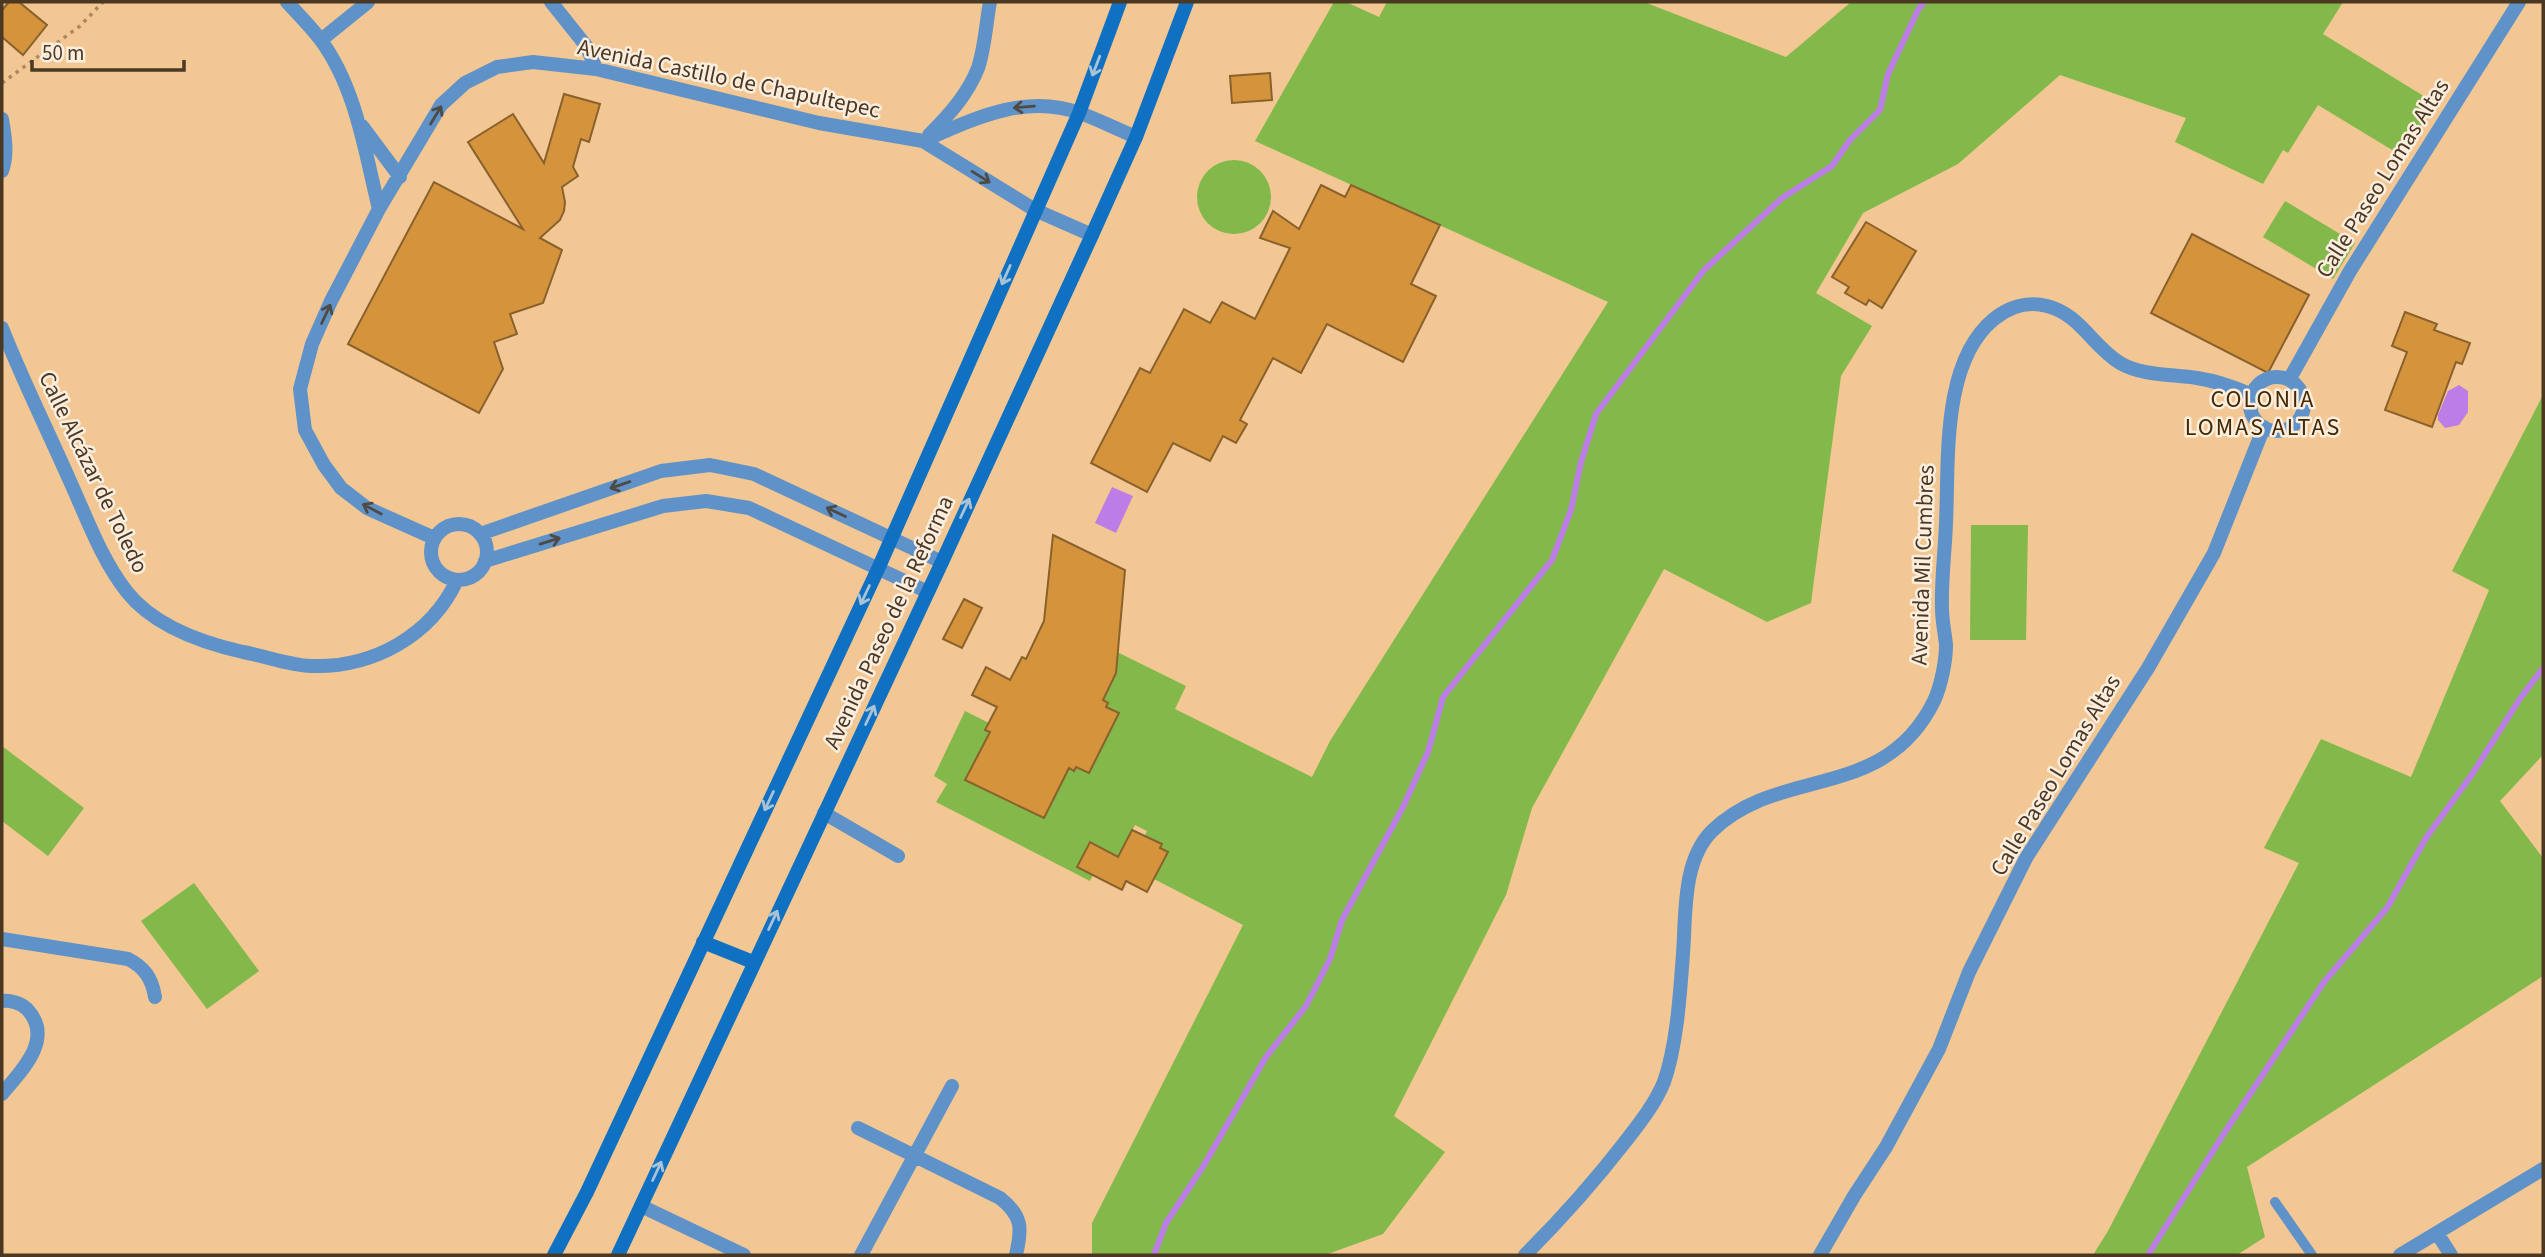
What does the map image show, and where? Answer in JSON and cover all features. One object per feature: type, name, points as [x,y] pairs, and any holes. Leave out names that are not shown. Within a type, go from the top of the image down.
[{"type":"main road","name":"Avenida Paseo de la Reforma","points":[[554,1255],[587,1192],[878,569],[1079,113],[1120,2]]},
{"type":"main road","name":"Avenida Paseo de la Reforma","points":[[618,1255],[942,562],[1136,137],[1187,2]]},
{"type":"main road","points":[[703,942],[753,962]]},
{"type":"street","points":[[288,2],[321,40],[342,78],[357,120],[379,209]]},
{"type":"street","points":[[321,40],[368,2]]},
{"type":"street","points":[[551,2],[587,47],[596,69]]},
{"type":"street","points":[[923,141],[951,113],[968,89],[978,66],[990,2]]},
{"type":"street","name":"Calle Paseo Lomas Altas","points":[[2289,380],[2350,271],[2518,2]]},
{"type":"street","name":"Avenida Castillo de Chapultepec","points":[[434,538],[367,508],[341,488],[324,466],[305,430],[300,389],[312,344],[379,209],[441,105],[465,83],[497,67],[533,62],[596,69],[818,123],[923,141],[1035,211],[1091,235]]},
{"type":"street","points":[[923,141],[987,114],[1039,106],[1079,113],[1136,137]]},
{"type":"street","points":[[2,119],[5,149],[2,171]]},
{"type":"street","points":[[357,120],[400,177]]},
{"type":"street","name":"Avenida Mil Cumbres","points":[[1525,1255],[1598,1178],[1646,1115],[1664,1082],[1673,1042],[1688,884],[1699,852],[1712,832],[1741,811],[1769,796],[1854,772],[1889,756],[1916,731],[1936,697],[1946,649],[1942,608],[1954,396],[1963,365],[1988,324],[2004,312],[2025,304],[2044,305],[2060,310],[2082,326],[2120,363],[2151,373],[2228,384],[2252,395]]},
{"type":"street","name":"Calle Alcázar de Toledo","points":[[2,328],[101,550],[128,593],[167,626],[217,646],[309,666],[347,664],[383,654],[421,630],[447,601],[457,580]]},
{"type":"street","points":[[2278,377],[2289,380],[2297,386],[2302,395],[2304,406],[2301,416],[2285,429],[2264,428],[2250,410],[2252,395],[2258,385],[2267,379],[2278,377]]},
{"type":"street","name":"Calle Paseo Lomas Altas","points":[[1820,1255],[1886,1147],[1939,1049],[1969,972],[2026,858],[2148,668],[2214,554],[2264,428]]},
{"type":"street","points":[[480,534],[661,471],[710,465],[754,474],[942,562]]},
{"type":"street","points":[[485,561],[663,506],[706,501],[749,508],[928,592]]},
{"type":"street","points":[[453,524],[472,528],[480,534],[486,546],[485,561],[477,573],[457,580],[438,571],[432,561],[431,549],[434,538],[442,530],[453,524]]},
{"type":"street","points":[[824,813],[898,856]]},
{"type":"street","points":[[2,939],[128,958],[144,969],[155,997]]},
{"type":"street","points":[[2,1001],[8,1000],[25,1007],[33,1017],[39,1036],[33,1056],[2,1094]]},
{"type":"street","points":[[861,1255],[952,1086]]},
{"type":"street","points":[[858,1128],[1000,1198],[1012,1207],[1019,1221],[1021,1236],[1016,1255]]},
{"type":"street","points":[[2400,1255],[2543,1169]]},
{"type":"street","points":[[641,1206],[744,1255]]},
{"type":"street","points":[[2437,1233],[2451,1255]]},
{"type":"lane","points":[[2275,1202],[2312,1255]]},
{"type":"path","points":[[2,83],[80,26],[103,2]]},
{"type":"green space","points":[[1334,2],[1346,2],[1379,17],[1387,2],[1644,2],[1786,57],[1851,2],[2343,2],[2323,34],[2435,103],[2402,156],[2318,105],[2288,153],[2283,150],[2263,184],[2175,142],[2186,118],[2060,75],[1958,164],[1863,213],[1816,293],[1872,326],[1841,376],[1811,603],[1767,622],[1664,569],[1532,808],[1506,895],[1394,1116],[1445,1152],[1383,1234],[1325,1255],[1092,1255],[1092,1223],[1243,925],[1154,879],[1168,852],[1160,848],[1162,844],[1143,839],[1147,831],[1135,825],[1113,867],[1104,850],[1089,842],[1077,867],[1093,875],[1090,881],[936,802],[947,784],[934,776],[965,711],[989,723],[990,732],[965,780],[1044,818],[1069,768],[1074,771],[1076,767],[1089,773],[1119,714],[1106,707],[1103,700],[1116,673],[1109,648],[1186,686],[1175,709],[1312,777],[1330,741],[1608,302],[1255,141]]},
{"type":"green space","points":[[1227,160],[1241,160],[1255,166],[1265,176],[1271,197],[1265,218],[1255,228],[1241,234],[1227,234],[1213,228],[1203,218],[1197,204],[1197,190],[1203,176],[1213,166]]},
{"type":"green space","points":[[2285,201],[2355,243],[2333,279],[2263,237]]},
{"type":"green space","points":[[2543,395],[2543,755],[2500,801],[2543,858],[2543,976],[2247,1167],[2265,1237],[2237,1255],[2093,1255],[2108,1231],[2299,863],[2264,848],[2321,739],[2411,777],[2489,590],[2452,571]]},
{"type":"green space","points":[[1971,525],[2028,525],[2026,640],[1970,640]]},
{"type":"green space","points":[[2,746],[84,808],[48,856],[2,821]]},
{"type":"green space","points":[[194,883],[259,971],[207,1009],[141,921]]},
{"type":"shaded area","points":[[2459,385],[2468,391],[2468,412],[2459,425],[2445,428],[2438,420],[2438,415],[2448,391]]},
{"type":"shaded area","points":[[1112,487],[1133,496],[1116,533],[1095,523]]},
{"type":"building","points":[[9,2],[19,2],[47,25],[23,55],[2,37],[2,10]]},
{"type":"building","points":[[1270,73],[1272,100],[1232,103],[1230,76]]},
{"type":"building","points":[[564,94],[600,104],[589,142],[581,139],[573,167],[578,176],[562,187],[565,202],[560,220],[540,238],[562,250],[543,303],[510,314],[517,334],[494,342],[503,369],[479,413],[348,344],[434,182],[523,229],[468,142],[513,114],[544,163]]},
{"type":"building","points":[[1321,185],[1345,197],[1351,185],[1440,225],[1411,284],[1436,296],[1403,362],[1327,324],[1301,373],[1273,358],[1240,420],[1247,424],[1236,443],[1223,436],[1210,461],[1173,443],[1147,492],[1091,463],[1140,368],[1150,373],[1184,309],[1210,323],[1222,302],[1255,319],[1290,248],[1260,238],[1273,211],[1299,229]]},
{"type":"building","points":[[1866,222],[1916,251],[1882,308],[1869,300],[1866,305],[1845,293],[1849,287],[1832,277]]},
{"type":"building","points":[[2192,234],[2309,295],[2268,373],[2151,313]]},
{"type":"building","points":[[2405,312],[2437,324],[2434,330],[2470,343],[2462,364],[2456,362],[2432,427],[2385,410],[2407,352],[2392,346]]},
{"type":"building","points":[[1053,535],[1125,570],[1116,673],[1103,700],[1108,703],[1106,707],[1119,713],[1089,773],[1076,767],[1074,771],[1069,768],[1044,818],[965,780],[990,732],[985,730],[997,707],[972,695],[986,667],[1010,680],[1022,657],[1026,659],[1044,621]]},
{"type":"building","points":[[964,599],[982,608],[962,648],[943,639]]},
{"type":"building","points":[[1132,830],[1162,844],[1160,848],[1168,852],[1147,892],[1126,881],[1122,890],[1077,867],[1090,842],[1118,857]]},
{"type":"waterway","points":[[1154,1255],[1166,1223],[1204,1165],[1266,1057],[1306,1006],[1330,959],[1342,920],[1403,807],[1428,752],[1443,697],[1552,560],[1571,510],[1581,462],[1596,414],[1704,270],[1782,198],[1832,166],[1850,140],[1880,110],[1888,74],[1924,2]]},
{"type":"waterway","points":[[2148,1255],[2324,982],[2387,908],[2426,838],[2543,668]]},
{"type":"district","name":"COLONIA LOMAS ALTAS","points":[[2263,413]]}]
